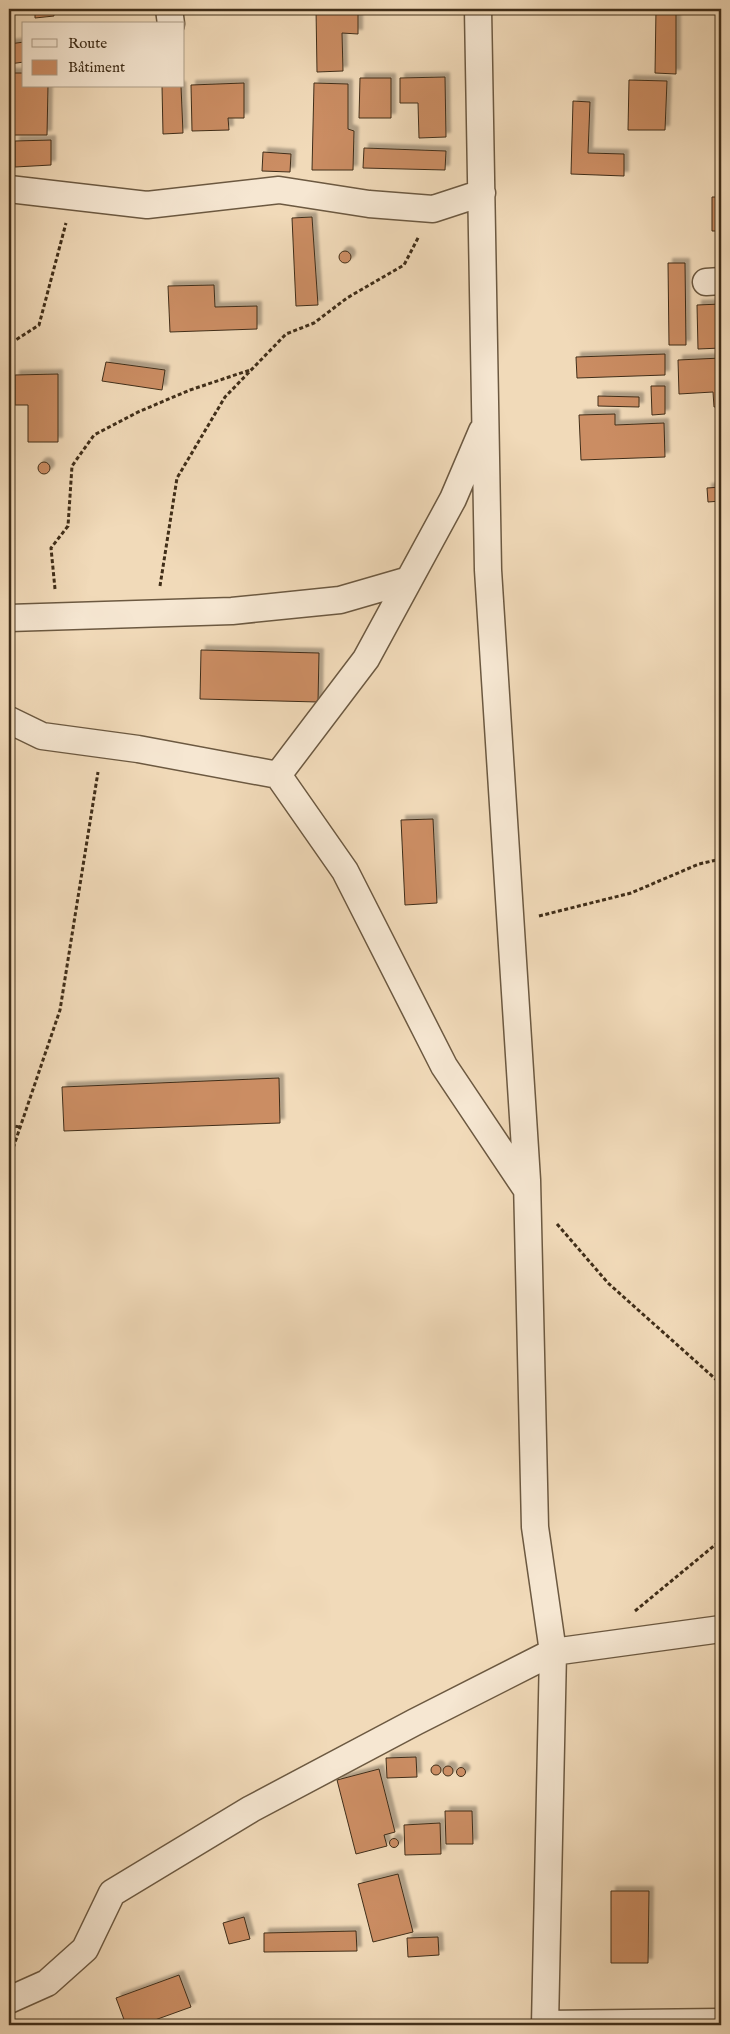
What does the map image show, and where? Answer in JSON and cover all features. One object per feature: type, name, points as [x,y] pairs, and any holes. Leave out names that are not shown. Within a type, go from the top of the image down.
[{"type":"street","points":[[169,9],[171,22]]},
{"type":"street","points":[[478,9],[488,570],[527,1191],[536,1527],[553,1652],[545,2024],[721,2022]]},
{"type":"street","points":[[9,189],[147,204],[279,190],[369,204],[434,209],[482,193]]},
{"type":"street","points":[[278,775],[366,659],[453,499],[485,422]]},
{"type":"street","points":[[20,618],[232,611],[340,600],[409,580]]},
{"type":"street","points":[[9,720],[42,736],[102,744],[278,775],[345,871],[444,1066],[527,1191]]},
{"type":"street","points":[[9,2000],[47,1983],[85,1949],[112,1893],[251,1809],[415,1722],[553,1652],[721,1629]]},
{"type":"path","points":[[634,9],[642,11]]},
{"type":"path","points":[[11,343],[39,325],[74,196]]},
{"type":"path","points":[[155,614],[177,478],[225,397],[286,334],[314,322],[347,298],[404,265],[434,209]]},
{"type":"path","points":[[20,618],[55,590],[51,548],[68,526],[72,466],[94,435],[138,412],[181,394],[250,370]]},
{"type":"path","points":[[9,1160],[60,1010],[102,744]]},
{"type":"path","points":[[510,922],[631,894],[699,864],[721,859]]},
{"type":"path","points":[[9,1125],[20,1127]]},
{"type":"path","points":[[527,1191],[608,1283],[721,1384]]},
{"type":"path","points":[[628,1616],[721,1540]]},
{"type":"building","points":[[35,9],[53,9],[54,16],[35,18]]},
{"type":"building","points":[[316,9],[358,9],[358,34],[342,33],[343,71],[317,72]]},
{"type":"building","points":[[656,9],[676,9],[676,74],[655,73]]},
{"type":"building","points":[[22,42],[22,62],[9,64],[9,44]]},
{"type":"building","points":[[9,73],[22,73],[22,88],[48,88],[47,135],[9,135]]},
{"type":"building","points":[[445,77],[446,137],[419,138],[418,103],[400,103],[400,78]]},
{"type":"building","points":[[360,78],[391,78],[391,118],[359,118]]},
{"type":"building","points":[[629,80],[667,81],[665,130],[628,130]]},
{"type":"building","points":[[244,83],[244,118],[228,118],[229,130],[192,131],[191,85]]},
{"type":"building","points":[[314,83],[348,84],[348,129],[354,131],[353,170],[312,170]]},
{"type":"building","points":[[162,88],[181,88],[183,133],[163,134]]},
{"type":"building","points":[[573,101],[590,102],[588,153],[624,154],[624,176],[571,174]]},
{"type":"building","points":[[51,140],[51,165],[15,167],[15,141]]},
{"type":"building","points":[[364,148],[446,151],[445,170],[363,168]]},
{"type":"building","points":[[263,152],[291,154],[290,172],[262,171]]},
{"type":"building","points":[[712,197],[721,197],[721,231],[712,231]]},
{"type":"building","points":[[312,217],[318,305],[296,306],[292,218]]},
{"type":"building","points":[[343,251],[347,251],[351,257],[347,263],[343,263],[339,259],[339,255]]},
{"type":"building","points":[[668,263],[685,263],[686,345],[669,345]]},
{"type":"building","points":[[214,285],[215,307],[257,306],[257,329],[170,332],[168,286]]},
{"type":"building","points":[[721,304],[721,348],[698,349],[697,305]]},
{"type":"building","points":[[665,354],[665,375],[577,378],[576,357]]},
{"type":"building","points":[[721,358],[721,406],[714,407],[713,392],[679,394],[678,360]]},
{"type":"building","points":[[106,362],[165,370],[162,390],[102,381]]},
{"type":"building","points":[[58,374],[58,442],[28,442],[28,405],[15,405],[15,375]]},
{"type":"building","points":[[651,386],[665,386],[665,414],[652,415]]},
{"type":"building","points":[[598,396],[639,397],[639,407],[598,406]]},
{"type":"building","points":[[615,414],[615,425],[664,423],[665,457],[581,460],[579,415]]},
{"type":"building","points":[[44,462],[50,468],[44,474],[38,468]]},
{"type":"building","points":[[721,487],[721,501],[708,502],[707,488]]},
{"type":"building","points":[[201,650],[319,653],[318,702],[200,699]]},
{"type":"building","points":[[433,819],[437,903],[405,905],[401,820]]},
{"type":"building","points":[[279,1078],[280,1123],[64,1131],[62,1087]]},
{"type":"building","points":[[416,1757],[417,1777],[387,1778],[386,1758]]},
{"type":"building","points":[[434,1765],[438,1765],[441,1770],[440,1774],[434,1775],[431,1772],[431,1768]]},
{"type":"building","points":[[446,1766],[450,1766],[453,1771],[452,1775],[446,1776],[443,1773],[443,1769]]},
{"type":"building","points":[[461,1768],[465,1772],[461,1776],[457,1772]]},
{"type":"building","points":[[379,1769],[395,1832],[384,1835],[387,1846],[356,1854],[337,1780]]},
{"type":"building","points":[[445,1811],[472,1811],[473,1844],[446,1844]]},
{"type":"building","points":[[721,1820],[721,1899],[720,1899]]},
{"type":"building","points":[[440,1823],[441,1854],[405,1855],[404,1825]]},
{"type":"building","points":[[394,1838],[399,1843],[394,1848],[389,1843]]},
{"type":"building","points":[[398,1874],[413,1932],[373,1942],[358,1884]]},
{"type":"building","points":[[611,1891],[649,1891],[648,1963],[611,1963]]},
{"type":"building","points":[[244,1917],[250,1939],[229,1944],[223,1923]]},
{"type":"building","points":[[356,1931],[357,1951],[264,1952],[264,1933]]},
{"type":"building","points":[[438,1937],[439,1955],[408,1957],[407,1938]]},
{"type":"building","points":[[179,1975],[191,2007],[141,2025],[126,2025],[116,1998]]}]
